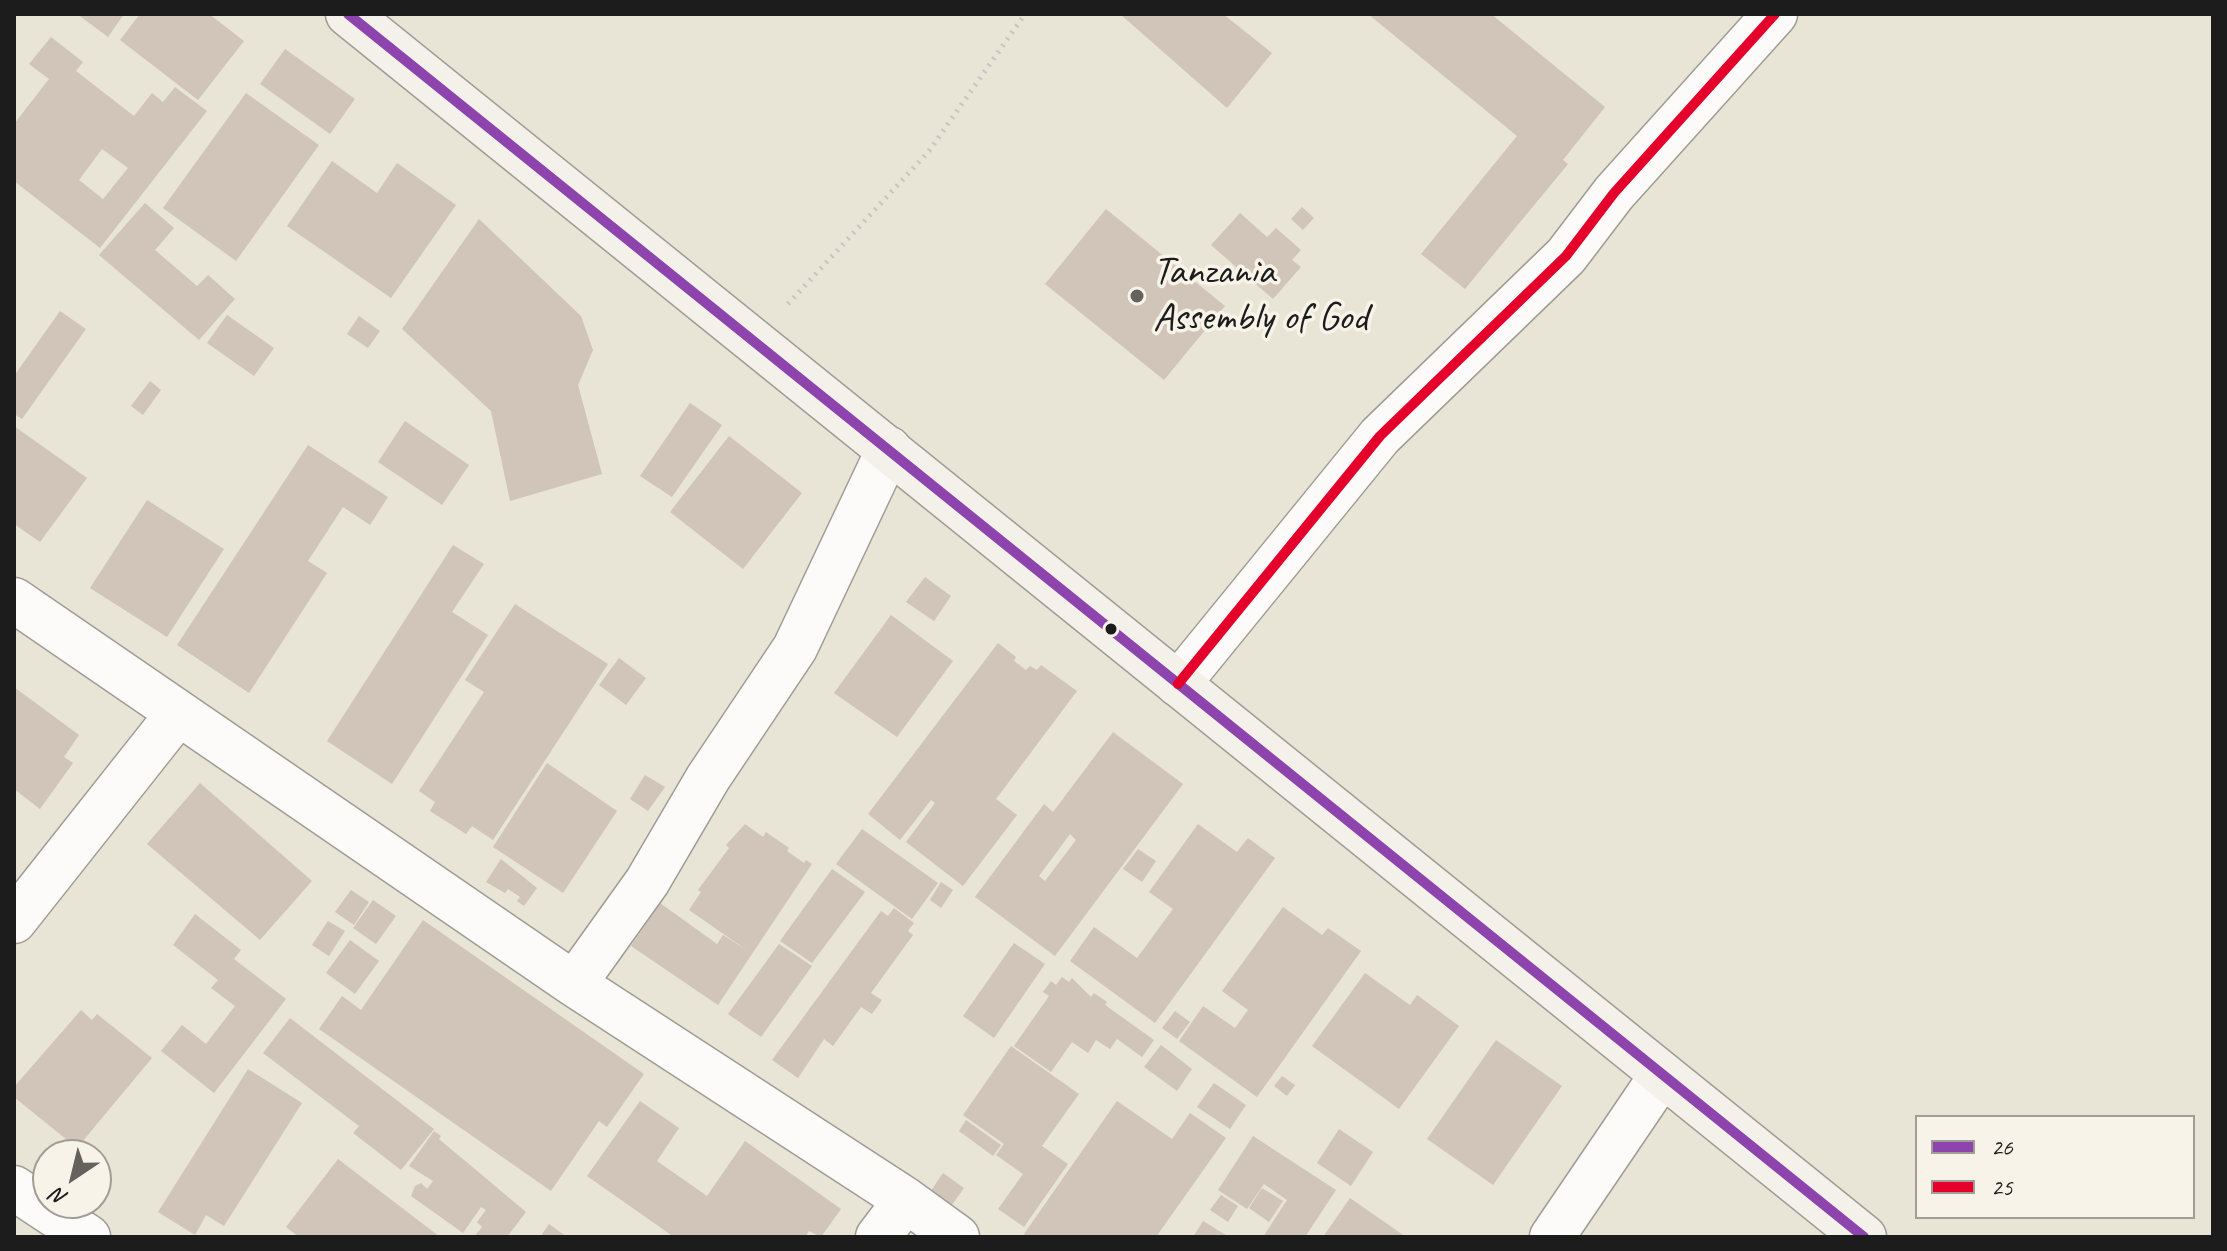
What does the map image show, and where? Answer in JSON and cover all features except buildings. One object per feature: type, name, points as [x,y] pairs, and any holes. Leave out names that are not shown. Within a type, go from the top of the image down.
[{"type":"street","points":[[348,14],[1864,1237]]},
{"type":"street","points":[[1178,684],[1380,436],[1566,256],[1614,193],[1775,14]]},
{"type":"street","points":[[574,984],[647,882],[708,778],[795,648],[889,449]]},
{"type":"street","points":[[14,600],[177,715],[574,984],[906,1200],[957,1237]]},
{"type":"street","points":[[14,921],[177,715]]},
{"type":"street","points":[[1552,1237],[1662,1075]]},
{"type":"street","points":[[14,1188],[88,1237]]},
{"type":"street","points":[[878,1237],[906,1200]]},
{"type":"path","points":[[755,342],[866,216],[929,151],[1025,14]]},
{"type":"transit line","name":"26","points":[[348,14],[1864,1237]]},
{"type":"transit line","name":"25","points":[[1178,684],[1380,436],[1566,256],[1614,193],[1775,14]]},
{"type":"place","name":"Tanzania Assembly of God","points":[[1137,296]]}]
